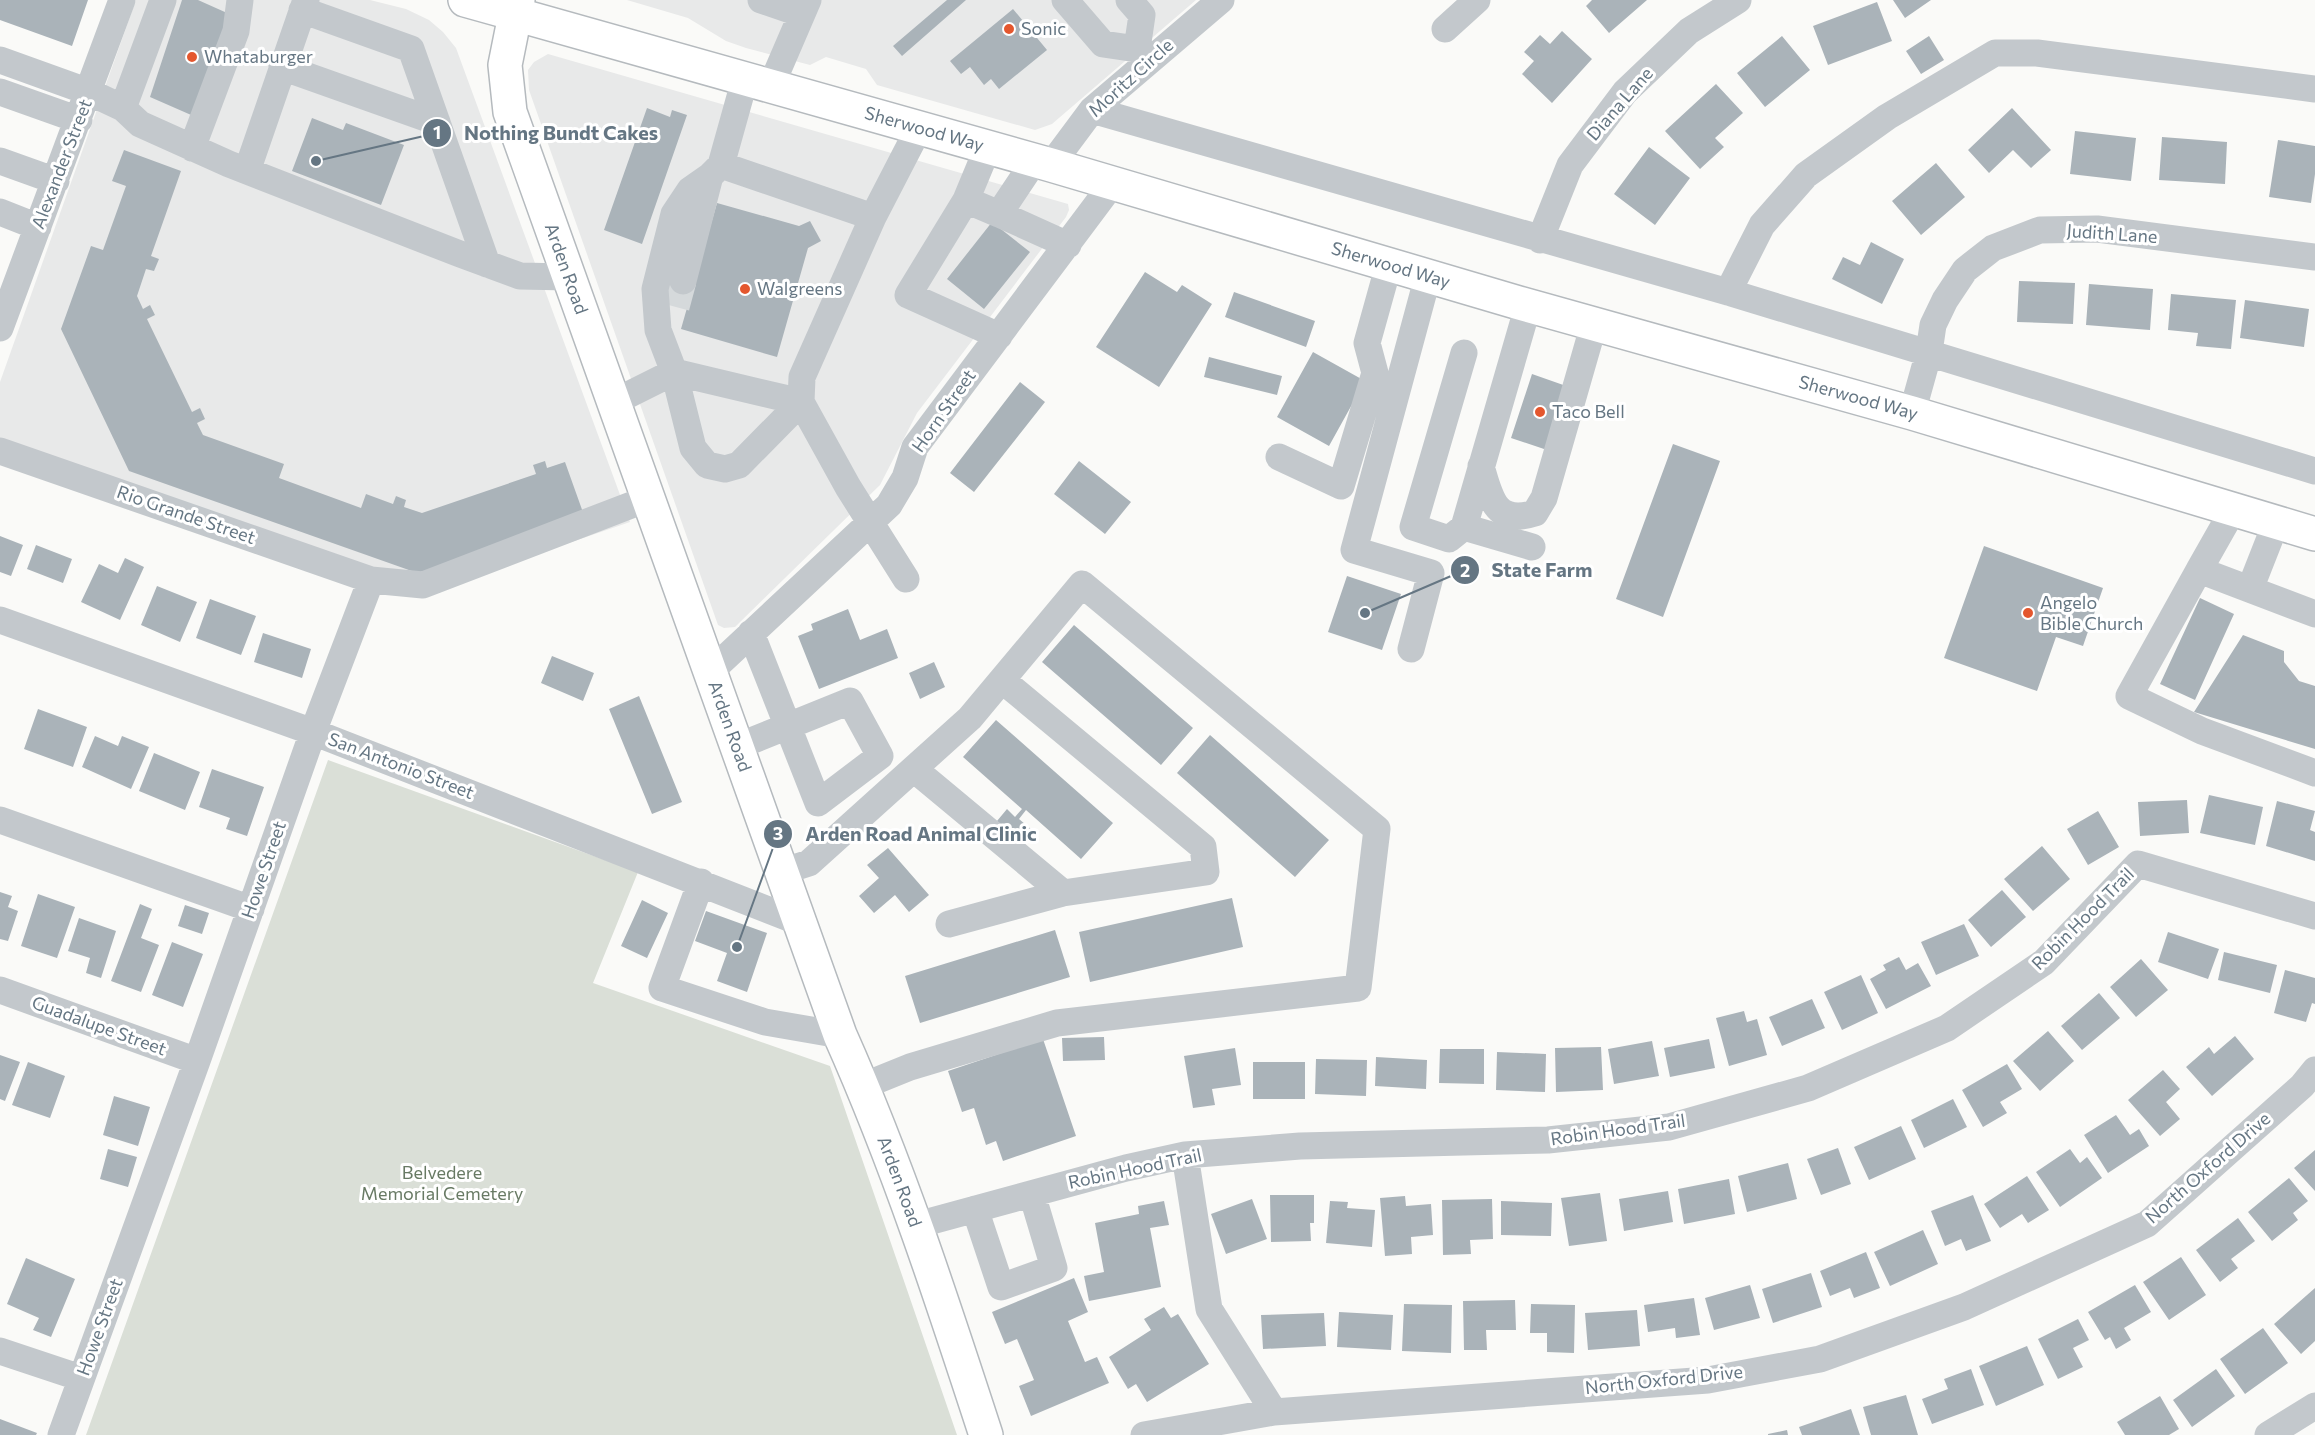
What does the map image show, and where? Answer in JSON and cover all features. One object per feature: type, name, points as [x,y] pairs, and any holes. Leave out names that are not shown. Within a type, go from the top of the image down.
[{"type":"main road","name":"Sherwood Way","points":[[465,0],[517,7],[758,82],[1113,183],[1528,306],[1912,413],[2315,534]]},
{"type":"main road","name":"Arden Road","points":[[517,7],[505,65],[510,112],[612,403],[840,1035],[863,1086],[917,1225],[986,1435]]},
{"type":"street","name":"Alexander Street","points":[[0,328],[122,0]]},
{"type":"street","points":[[123,108],[163,0]]},
{"type":"street","points":[[192,148],[236,31],[240,0]]},
{"type":"street","points":[[683,281],[716,171],[758,82],[805,7],[761,0]]},
{"type":"street","points":[[1065,0],[1103,44],[1142,56],[1142,15],[1129,0]]},
{"type":"street","name":"Moritz Circle","points":[[999,214],[1142,56],[1221,0]]},
{"type":"street","points":[[1444,28],[1477,0]]},
{"type":"street","name":"Diana Lane","points":[[1540,240],[1570,165],[1625,92],[1689,31],[1738,0]]},
{"type":"street","points":[[247,171],[304,5],[411,49],[487,264]]},
{"type":"street","points":[[1728,292],[1762,225],[1806,176],[1887,117],[1995,53],[2037,53],[2315,89]]},
{"type":"street","points":[[0,60],[89,92],[123,108],[140,124],[192,148],[487,264],[520,276],[568,277]]},
{"type":"street","points":[[282,67],[437,122]]},
{"type":"street","points":[[0,92],[79,120]]},
{"type":"street","points":[[1092,110],[1728,292],[2315,471]]},
{"type":"street","points":[[906,579],[848,487],[801,402],[802,376],[873,217],[920,128]]},
{"type":"street","points":[[988,147],[966,200],[908,295],[999,336]]},
{"type":"street","points":[[0,161],[56,181]]},
{"type":"street","points":[[716,171],[873,217]]},
{"type":"street","points":[[716,171],[690,190],[674,214],[655,289],[658,330],[674,372],[693,448],[707,465],[725,470],[739,465],[801,402]]},
{"type":"street","name":"Horn Street","points":[[710,672],[889,505],[905,478],[915,447],[1113,183]]},
{"type":"street","points":[[966,200],[1068,245]]},
{"type":"street","points":[[0,212],[38,227]]},
{"type":"street","name":"Judith Lane","points":[[1912,413],[1929,352],[1933,325],[1945,300],[1965,270],[1993,248],[2040,230],[2097,229],[2315,257]]},
{"type":"street","points":[[1280,457],[1341,486],[1375,373],[1367,343],[1389,264]]},
{"type":"street","points":[[1411,649],[1431,573],[1353,550],[1428,276]]},
{"type":"street","points":[[1464,353],[1413,527],[1449,539],[1464,527],[1528,306]]},
{"type":"street","points":[[664,345],[676,307]]},
{"type":"street","points":[[1481,466],[1491,500],[1503,513],[1519,518],[1536,513],[1544,498],[1594,324]]},
{"type":"street","points":[[612,403],[674,372],[801,402]]},
{"type":"street","name":"Rio Grande Street","points":[[0,451],[371,580]]},
{"type":"street","points":[[371,580],[423,585],[647,499]]},
{"type":"street","points":[[2234,510],[2129,696],[2202,731],[2315,773]]},
{"type":"street","points":[[2250,589],[2276,523]]},
{"type":"street","points":[[1464,527],[1532,547]]},
{"type":"street","points":[[2199,570],[2315,614]]},
{"type":"street","name":"Howe Street","points":[[61,1435],[197,1061],[313,732],[371,580]]},
{"type":"street","points":[[781,872],[808,863],[970,718],[1082,584],[1377,829],[1358,988],[1057,1023],[910,1067],[863,1086]]},
{"type":"street","name":"San Antonio Street","points":[[0,620],[313,732],[799,922]]},
{"type":"street","points":[[736,747],[788,726],[751,633]]},
{"type":"street","points":[[949,924],[1063,892],[1206,872],[1203,847],[1002,680]]},
{"type":"street","points":[[914,769],[1063,892]]},
{"type":"street","points":[[0,820],[251,909]]},
{"type":"street","name":"Robin Hood Trail","points":[[917,1225],[1126,1168],[1185,1155],[1300,1146],[1548,1140],[1668,1127],[1808,1088],[1947,1028],[2034,969],[2044,962],[2138,864],[2315,916]]},
{"type":"street","points":[[701,882],[662,988],[765,1022],[840,1035]]},
{"type":"street","name":"Guadalupe Street","points":[[0,990],[197,1061]]},
{"type":"street","name":"North Oxford Drive","points":[[1144,1435],[1274,1412],[1707,1380],[1820,1359],[1964,1307],[2147,1224],[2302,1086],[2315,1070]]},
{"type":"street","points":[[1185,1155],[1209,1309],[1274,1412]]},
{"type":"street","points":[[975,1209],[1001,1287],[1054,1268],[1032,1194]]},
{"type":"street","points":[[0,1351],[81,1378]]},
{"type":"street","points":[[2268,1435],[2315,1406]]},
{"type":"shaded area","points":[[136,0],[370,0],[406,9],[429,20],[443,32],[456,48],[630,522],[426,592],[0,443],[0,382]]},
{"type":"shaded area","points":[[627,0],[1196,0],[1052,124],[1035,130],[877,85],[866,69],[826,57],[810,65],[746,48],[726,41],[688,18]]},
{"type":"shaded area","points":[[548,54],[1068,204],[1069,210],[1066,217],[917,413],[880,485],[735,627],[724,628],[718,625],[529,90],[528,70],[534,62]]},
{"type":"green space","name":"Belvedere Memorial Cemetery","points":[[328,760],[638,872],[593,983],[830,1066],[957,1435],[86,1435]]},
{"type":"building","points":[[0,0],[88,0],[72,46],[0,20]]},
{"type":"building","name":"Whataburger","points":[[182,0],[198,0],[236,17],[198,118],[150,97]]},
{"type":"building","points":[[947,0],[966,0],[902,56],[893,46]]},
{"type":"building","points":[[1592,0],[1647,0],[1609,33],[1586,6]]},
{"type":"building","points":[[1893,0],[1931,0],[1905,18]]},
{"type":"building","points":[[1877,2],[1892,41],[1828,65],[1813,26]]},
{"type":"building","name":"Sonic","points":[[1013,9],[1047,50],[999,89],[991,79],[984,85],[970,67],[961,74],[950,61]]},
{"type":"building","points":[[1562,31],[1592,59],[1552,103],[1522,74],[1534,61],[1524,52],[1540,35],[1550,44]]},
{"type":"building","points":[[1782,36],[1810,70],[1765,107],[1737,73]]},
{"type":"building","points":[[1929,36],[1944,60],[1921,74],[1906,51]]},
{"type":"building","points":[[1716,84],[1743,113],[1715,138],[1724,147],[1700,169],[1665,131]]},
{"type":"building","points":[[647,108],[670,117],[672,110],[687,115],[642,244],[604,230]]},
{"type":"building","points":[[2012,108],[2051,150],[2031,168],[2013,150],[1989,173],[1968,150]]},
{"type":"building","points":[[312,118],[343,130],[346,123],[404,145],[381,205],[292,171]]},
{"type":"building","points":[[2075,131],[2136,138],[2131,181],[2070,174]]},
{"type":"building","points":[[2162,137],[2227,142],[2225,184],[2159,180]]},
{"type":"building","points":[[2278,140],[2315,146],[2315,174],[2311,203],[2269,197]]},
{"type":"building","points":[[1649,147],[1690,178],[1655,225],[1614,194]]},
{"type":"building","points":[[124,150],[181,171],[151,256],[159,259],[154,271],[146,269],[137,296],[143,309],[150,305],[155,315],[147,319],[192,412],[200,408],[205,419],[197,423],[203,435],[284,464],[279,478],[361,508],[366,494],[393,504],[396,496],[406,500],[404,507],[422,513],[536,474],[533,465],[545,461],[547,468],[565,462],[585,518],[423,575],[129,471],[61,329],[91,246],[103,250],[126,186],[112,181]]},
{"type":"building","points":[[1936,163],[1965,197],[1921,235],[1892,201]]},
{"type":"building","name":"Walgreens","points":[[717,203],[799,226],[810,221],[821,241],[808,248],[777,357],[681,329]]},
{"type":"building","points":[[992,222],[1030,252],[984,309],[947,279]]},
{"type":"building","points":[[1871,242],[1904,259],[1882,304],[1832,279],[1843,257],[1860,265]]},
{"type":"building","points":[[1145,272],[1177,292],[1182,285],[1212,304],[1159,387],[1096,347]]},
{"type":"building","points":[[2019,281],[2075,283],[2073,324],[2017,322]]},
{"type":"building","points":[[2089,284],[2153,289],[2150,330],[2086,325]]},
{"type":"building","points":[[1234,292],[1315,321],[1306,347],[1225,317]]},
{"type":"building","points":[[2171,294],[2236,300],[2231,349],[2196,346],[2198,333],[2168,330]]},
{"type":"building","points":[[2245,300],[2309,309],[2304,347],[2240,338]]},
{"type":"building","points":[[1313,352],[1365,381],[1329,446],[1277,417]]},
{"type":"building","points":[[1209,357],[1282,376],[1277,395],[1204,377]]},
{"type":"building","name":"Taco Bell","points":[[1532,374],[1569,387],[1547,450],[1511,438]]},
{"type":"building","points":[[1020,382],[1045,402],[974,492],[950,473]]},
{"type":"building","points":[[1673,444],[1720,461],[1663,617],[1616,599]]},
{"type":"building","points":[[1079,461],[1131,502],[1105,534],[1054,494]]},
{"type":"building","points":[[0,536],[23,545],[11,576],[0,572]]},
{"type":"building","points":[[36,545],[72,559],[63,583],[27,569]]},
{"type":"building","name":"Angelo Bible Church","points":[[1984,546],[2103,588],[2083,646],[2056,637],[2037,691],[1944,658]]},
{"type":"building","points":[[125,558],[144,567],[120,620],[81,602],[99,564],[118,573]]},
{"type":"building","points":[[1347,576],[1401,594],[1382,650],[1328,632]]},
{"type":"building","points":[[157,586],[197,602],[180,642],[141,625]]},
{"type":"building","points":[[2200,598],[2234,614],[2195,700],[2160,684]]},
{"type":"building","points":[[210,599],[256,616],[241,655],[196,638]]},
{"type":"building","points":[[848,609],[860,640],[887,629],[898,658],[819,689],[798,636],[813,630],[811,624]]},
{"type":"building","points":[[1074,625],[1193,728],[1161,765],[1042,662]]},
{"type":"building","points":[[263,633],[311,649],[302,678],[254,662]]},
{"type":"building","points":[[2243,635],[2284,651],[2284,662],[2299,681],[2315,686],[2315,749],[2194,712]]},
{"type":"building","points":[[552,656],[594,673],[583,701],[541,683]]},
{"type":"building","points":[[934,662],[945,687],[920,699],[909,673]]},
{"type":"building","points":[[639,696],[682,802],[652,814],[609,709]]},
{"type":"building","points":[[38,709],[87,727],[73,767],[24,749]]},
{"type":"building","points":[[996,720],[1113,823],[1081,859],[1026,810],[1019,819],[1032,830],[1021,842],[997,821],[1007,809],[1015,817],[1022,809],[963,757]]},
{"type":"building","points":[[1210,735],[1329,840],[1295,877],[1177,773]]},
{"type":"building","points":[[95,736],[118,746],[122,736],[149,747],[131,789],[82,767]]},
{"type":"building","points":[[154,753],[200,772],[185,810],[139,791]]},
{"type":"building","points":[[212,769],[264,787],[247,836],[226,829],[230,818],[199,807]]},
{"type":"building","points":[[2209,795],[2263,807],[2255,845],[2200,833]]},
{"type":"building","points":[[2187,800],[2189,833],[2140,836],[2138,802]]},
{"type":"building","points":[[2277,801],[2315,811],[2310,830],[2315,832],[2315,861],[2266,846]]},
{"type":"building","points":[[2098,811],[2119,847],[2088,865],[2067,829]]},
{"type":"building","points":[[2042,846],[2070,879],[2033,911],[2004,879]]},
{"type":"building","points":[[888,848],[929,895],[909,912],[895,895],[874,913],[859,896],[879,878],[867,865]]},
{"type":"building","points":[[2002,890],[2026,917],[1991,947],[1968,920]]},
{"type":"building","points":[[0,892],[12,896],[8,907],[18,911],[8,941],[0,939]]},
{"type":"building","points":[[38,894],[75,907],[57,958],[21,946]]},
{"type":"building","points":[[1232,898],[1243,947],[1090,982],[1079,932]]},
{"type":"building","points":[[642,900],[668,913],[647,958],[621,946]]},
{"type":"building","points":[[140,904],[152,909],[141,938],[159,945],[141,992],[111,981]]},
{"type":"building","points":[[185,905],[209,913],[202,934],[178,926]]},
{"type":"building","points":[[706,911],[767,933],[747,992],[717,981],[727,953],[695,941]]},
{"type":"building","points":[[79,918],[116,931],[101,978],[86,973],[90,958],[68,951]]},
{"type":"building","points":[[1964,924],[1979,956],[1936,975],[1921,942]]},
{"type":"building","points":[[1055,930],[1070,977],[920,1023],[905,976]]},
{"type":"building","points":[[2168,932],[2219,949],[2208,979],[2158,962]]},
{"type":"building","points":[[172,942],[203,954],[183,1007],[152,995]]},
{"type":"building","points":[[2224,952],[2277,965],[2270,993],[2218,980]]},
{"type":"building","points":[[1899,957],[1906,970],[1918,963],[1931,986],[1886,1009],[1870,979],[1886,970],[1883,965]]},
{"type":"building","points":[[2141,959],[2168,990],[2136,1017],[2110,987]]},
{"type":"building","points":[[2285,970],[2315,978],[2315,1004],[2312,1003],[2306,1022],[2274,1013]]},
{"type":"building","points":[[1861,975],[1878,1013],[1842,1030],[1824,992]]},
{"type":"building","points":[[2099,993],[2120,1018],[2082,1050],[2061,1026]]},
{"type":"building","points":[[1812,999],[1825,1028],[1782,1046],[1769,1017]]},
{"type":"building","points":[[1744,1011],[1747,1022],[1757,1019],[1767,1055],[1729,1066],[1716,1018]]},
{"type":"building","points":[[2048,1031],[2074,1061],[2040,1091],[2013,1061]]},
{"type":"building","points":[[2235,1036],[2254,1059],[2212,1096],[2186,1067],[2209,1047],[2214,1054]]},
{"type":"building","points":[[1104,1037],[1105,1060],[1063,1061],[1062,1038]]},
{"type":"building","points":[[1043,1039],[1076,1136],[1003,1161],[996,1141],[986,1145],[974,1108],[962,1112],[948,1071]]},
{"type":"building","points":[[1709,1039],[1715,1068],[1670,1077],[1664,1048]]},
{"type":"building","points":[[1652,1041],[1659,1076],[1614,1084],[1608,1049]]},
{"type":"building","points":[[1601,1047],[1603,1090],[1556,1092],[1555,1048]]},
{"type":"building","points":[[1235,1048],[1241,1085],[1212,1089],[1215,1105],[1193,1108],[1184,1056]]},
{"type":"building","points":[[1440,1049],[1484,1049],[1484,1084],[1439,1083]]},
{"type":"building","points":[[1497,1052],[1546,1054],[1545,1092],[1496,1090]]},
{"type":"building","points":[[0,1055],[20,1062],[5,1101],[0,1099]]},
{"type":"building","points":[[1376,1057],[1427,1060],[1426,1089],[1375,1086]]},
{"type":"building","points":[[1316,1059],[1367,1060],[1366,1096],[1315,1094]]},
{"type":"building","points":[[28,1062],[65,1076],[50,1118],[12,1105]]},
{"type":"building","points":[[1253,1062],[1305,1062],[1305,1099],[1253,1099]]},
{"type":"building","points":[[2007,1064],[2022,1089],[2000,1102],[2007,1113],[1983,1127],[1962,1090]]},
{"type":"building","points":[[2163,1070],[2180,1089],[2166,1102],[2180,1119],[2160,1136],[2128,1100]]},
{"type":"building","points":[[114,1096],[150,1107],[138,1146],[103,1135]]},
{"type":"building","points":[[1953,1099],[1967,1127],[1924,1148],[1911,1120]]},
{"type":"building","points":[[2116,1115],[2130,1135],[2139,1129],[2149,1146],[2108,1173],[2084,1135]]},
{"type":"building","points":[[1901,1126],[1916,1159],[1869,1180],[1854,1147]]},
{"type":"building","points":[[1838,1148],[1851,1184],[1821,1195],[1807,1159]]},
{"type":"building","points":[[108,1149],[137,1157],[128,1187],[100,1179]]},
{"type":"building","points":[[2070,1149],[2080,1163],[2087,1157],[2102,1178],[2060,1207],[2036,1172]]},
{"type":"building","points":[[2315,1150],[2315,1191],[2294,1168]]},
{"type":"building","points":[[1788,1163],[1797,1199],[1747,1212],[1738,1176]]},
{"type":"building","points":[[2027,1176],[2049,1210],[2028,1223],[2022,1214],[2000,1228],[1984,1204]]},
{"type":"building","points":[[2289,1178],[2308,1201],[2293,1213],[2298,1220],[2272,1241],[2248,1212]]},
{"type":"building","points":[[1729,1179],[1735,1214],[1684,1224],[1678,1189]]},
{"type":"building","points":[[1668,1191],[1673,1222],[1624,1231],[1619,1199]]},
{"type":"building","points":[[1600,1193],[1607,1241],[1569,1246],[1561,1198]]},
{"type":"building","points":[[1270,1195],[1314,1195],[1314,1223],[1310,1223],[1311,1241],[1271,1242]]},
{"type":"building","points":[[1973,1195],[1991,1241],[1966,1251],[1961,1239],[1945,1246],[1931,1211]]},
{"type":"building","points":[[1405,1196],[1406,1206],[1431,1204],[1433,1235],[1411,1237],[1412,1254],[1385,1256],[1380,1198]]},
{"type":"building","points":[[1252,1199],[1267,1239],[1226,1254],[1211,1214]]},
{"type":"building","points":[[1492,1199],[1493,1239],[1470,1240],[1471,1254],[1443,1255],[1442,1200]]},
{"type":"building","points":[[1164,1201],[1169,1225],[1150,1228],[1161,1287],[1089,1301],[1084,1276],[1104,1272],[1095,1223],[1139,1214],[1138,1206]]},
{"type":"building","points":[[1330,1201],[1348,1202],[1347,1208],[1375,1210],[1372,1247],[1326,1243]]},
{"type":"building","points":[[1501,1201],[1552,1203],[1551,1236],[1501,1235]]},
{"type":"building","points":[[2238,1218],[2255,1241],[2231,1259],[2238,1268],[2220,1282],[2196,1250]]},
{"type":"building","points":[[1923,1230],[1938,1264],[1890,1286],[1874,1252]]},
{"type":"building","points":[[1866,1252],[1880,1288],[1854,1298],[1850,1288],[1830,1296],[1820,1271]]},
{"type":"building","points":[[2181,1257],[2206,1295],[2169,1320],[2143,1282]]},
{"type":"building","points":[[26,1258],[75,1279],[51,1337],[33,1330],[39,1318],[7,1304]]},
{"type":"building","points":[[1811,1273],[1822,1307],[1773,1323],[1762,1289]]},
{"type":"building","points":[[1074,1278],[1088,1312],[1068,1321],[1085,1362],[1097,1357],[1109,1383],[1031,1416],[1019,1386],[1034,1380],[1017,1339],[1005,1344],[992,1312]]},
{"type":"building","points":[[1750,1285],[1760,1318],[1714,1330],[1705,1298]]},
{"type":"building","points":[[2135,1285],[2151,1312],[2124,1328],[2131,1340],[2116,1349],[2110,1337],[2105,1340],[2088,1312]]},
{"type":"building","points":[[2315,1288],[2315,1341],[2301,1354],[2274,1324]]},
{"type":"building","points":[[1694,1298],[1700,1335],[1676,1338],[1675,1328],[1648,1332],[1644,1305]]},
{"type":"building","points":[[1515,1300],[1516,1330],[1486,1330],[1487,1350],[1464,1350],[1463,1301]]},
{"type":"building","points":[[1404,1304],[1452,1305],[1451,1353],[1402,1351]]},
{"type":"building","points":[[1531,1304],[1575,1305],[1574,1353],[1547,1352],[1547,1333],[1530,1333]]},
{"type":"building","points":[[1164,1307],[1171,1318],[1178,1314],[1209,1364],[1147,1402],[1136,1384],[1128,1389],[1109,1357],[1151,1330],[1144,1319]]},
{"type":"building","points":[[1637,1310],[1640,1346],[1588,1350],[1585,1313]]},
{"type":"building","points":[[1339,1312],[1393,1315],[1391,1350],[1337,1347]]},
{"type":"building","points":[[1324,1313],[1326,1346],[1263,1349],[1261,1315]]},
{"type":"building","points":[[2078,1319],[2089,1340],[2073,1348],[2083,1367],[2058,1379],[2038,1339]]},
{"type":"building","points":[[2263,1328],[2288,1363],[2245,1394],[2220,1359]]},
{"type":"building","points":[[2027,1346],[2044,1385],[1996,1406],[1979,1366]]},
{"type":"building","points":[[1971,1369],[1984,1405],[1932,1424],[1922,1399],[1948,1389],[1944,1379]]},
{"type":"building","points":[[2216,1369],[2235,1396],[2192,1427],[2173,1400]]},
{"type":"building","points":[[1906,1395],[1918,1435],[1871,1435],[1863,1407]]},
{"type":"building","points":[[2160,1396],[2179,1429],[2169,1435],[2125,1435],[2117,1422]]},
{"type":"building","points":[[1851,1409],[1860,1435],[1802,1435],[1799,1427]]},
{"type":"building","points":[[0,1419],[37,1433],[36,1435],[0,1435]]},
{"type":"building","points":[[1787,1430],[1788,1435],[1768,1435],[1768,1434]]},
{"type":"tunnel","points":[[676,307],[683,281]]},
{"type":"place","name":"Sonic","points":[[1009,29]]},
{"type":"place","name":"Whataburger","points":[[192,57]]},
{"type":"place","name":"Nothing Bundt Cakes","points":[[316,161]]},
{"type":"place","name":"Walgreens","points":[[745,289]]},
{"type":"place","name":"Taco Bell","points":[[1540,412]]},
{"type":"place","name":"State Farm","points":[[1365,613]]},
{"type":"place","name":"Angelo Bible Church","points":[[2028,613]]},
{"type":"place","name":"Arden Road Animal Clinic","points":[[737,947]]}]
